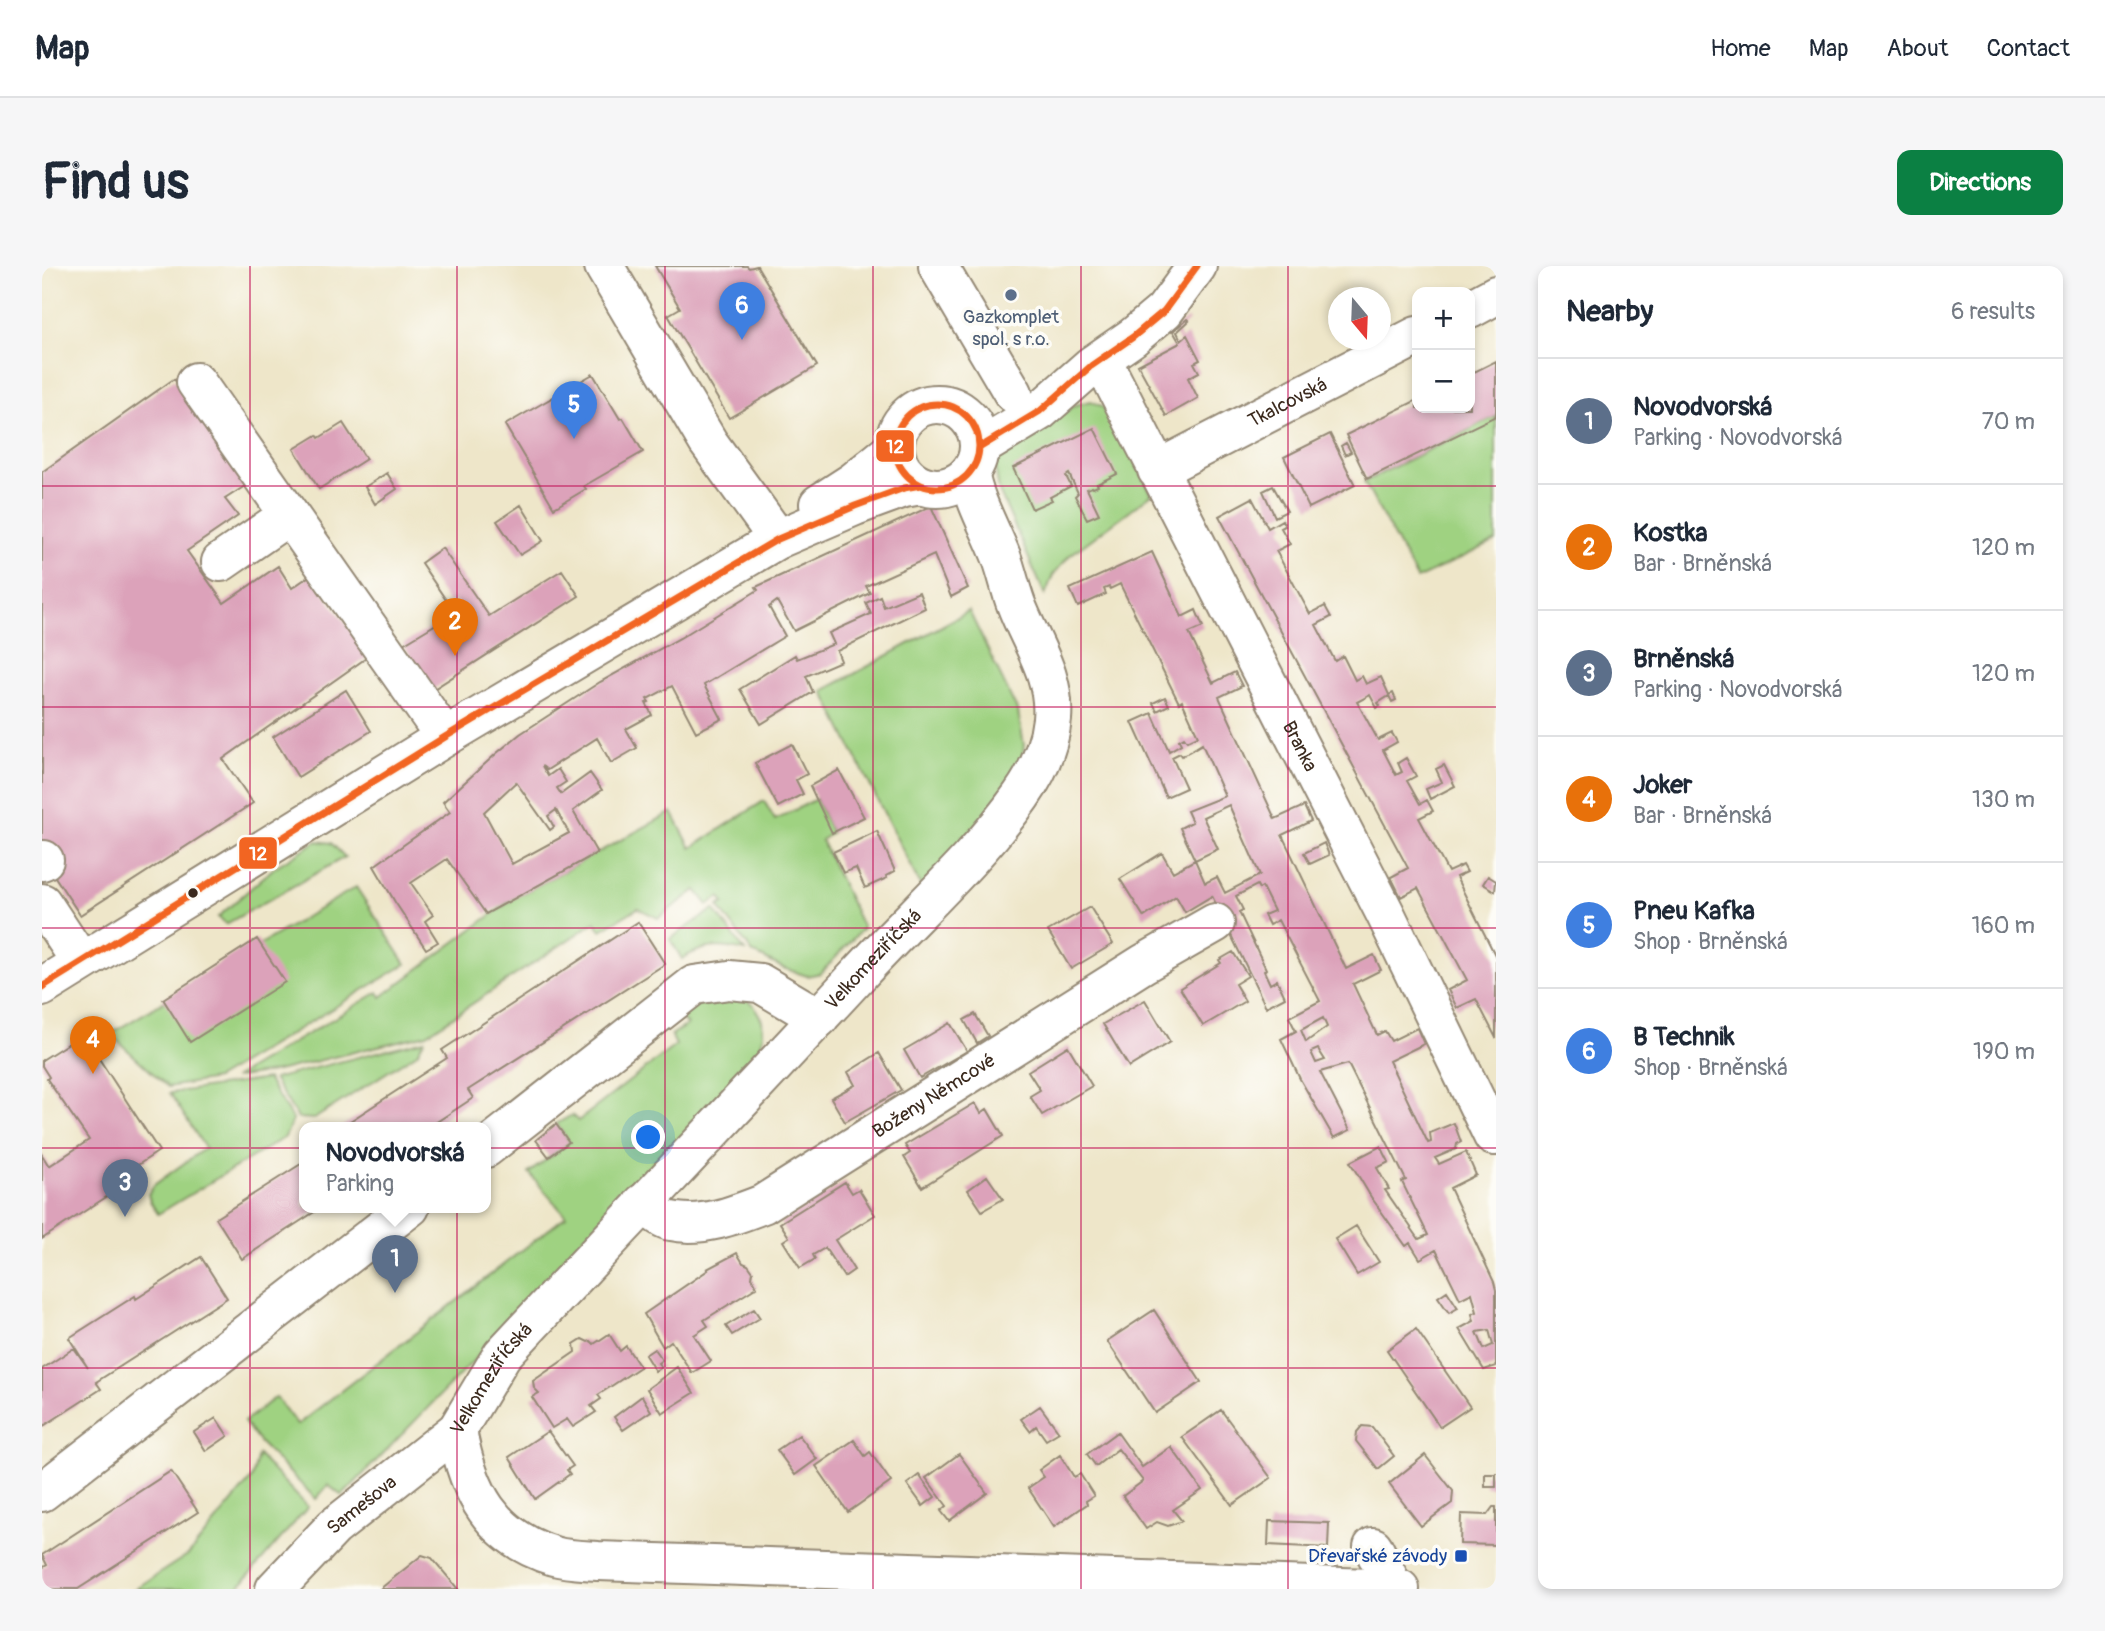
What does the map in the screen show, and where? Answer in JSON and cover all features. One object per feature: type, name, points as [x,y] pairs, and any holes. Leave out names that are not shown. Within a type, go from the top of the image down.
[{"type":"street","points":[[604,266],[708,442],[778,539]]},
{"type":"street","points":[[938,266],[1013,393]]},
{"type":"street","points":[[42,987],[444,737],[778,539],[855,506],[953,473],[1040,411],[1096,363],[1122,347],[1164,311],[1198,266]]},
{"type":"street","points":[[1475,306],[1496,295]]},
{"type":"street","name":"Tkalcovská","points":[[1157,470],[1412,339]]},
{"type":"street","points":[[959,411],[1013,393],[1071,369],[1096,363]]},
{"type":"street","name":"Branka","points":[[1096,363],[1157,470],[1385,913],[1495,1140]]},
{"type":"street","points":[[196,382],[444,737]]},
{"type":"street","points":[[939,404],[953,407],[974,425],[979,438],[953,473],[904,471],[898,462],[895,449],[897,434],[912,412],[939,404]]},
{"type":"street","points":[[778,539],[790,524],[853,482],[895,449]]},
{"type":"street","name":"Velkomeziříčská","points":[[953,473],[990,573],[1016,605],[1043,662],[1052,716],[1048,744],[1041,763],[989,839],[502,1355],[457,1430],[462,1457],[480,1503],[497,1524],[527,1545],[556,1557],[598,1561],[939,1581],[1400,1589]]},
{"type":"street","points":[[221,562],[289,514]]},
{"type":"street","points":[[42,903],[81,962]]},
{"type":"street","name":"Boženy Němcové","points":[[643,1203],[668,1221],[696,1222],[730,1217],[763,1203],[1108,986],[1215,923]]},
{"type":"street","points":[[491,1144],[694,985],[729,980],[760,983],[819,1018]]},
{"type":"street","points":[[42,1492],[402,1213]]},
{"type":"street","name":"Samešova","points":[[275,1589],[334,1527],[457,1430]]},
{"type":"street","points":[[1373,1547],[1394,1589]]},
{"type":"green space","points":[[1091,401],[1102,406],[1111,416],[1152,494],[1069,556],[1053,575],[1045,595],[999,491],[994,459],[1075,405]]},
{"type":"green space","points":[[1496,416],[1496,541],[1417,579],[1364,482]]},
{"type":"green space","points":[[969,611],[1018,712],[1024,745],[1020,782],[925,895],[823,691]]},
{"type":"green space","points":[[816,799],[832,833],[821,840],[863,928],[821,973],[807,976],[753,953],[718,906],[724,903],[720,897],[708,905],[696,890],[658,918],[638,908],[601,930],[595,922],[427,1034],[273,1072],[234,1078],[378,992],[381,997],[514,898],[672,812],[691,848],[764,801],[775,820]]},
{"type":"green space","points":[[317,841],[331,843],[345,857],[226,924],[218,917],[275,867]]},
{"type":"green space","points":[[356,887],[406,964],[216,1079],[168,1087],[110,1034]]},
{"type":"green space","points":[[714,909],[745,951],[712,948],[697,951],[682,959],[670,939]]},
{"type":"green space","points":[[723,994],[740,996],[753,1004],[762,1020],[763,1035],[754,1081],[585,1246],[342,1496],[328,1485],[316,1499],[259,1442],[244,1422],[276,1397],[297,1425],[566,1216],[529,1173],[569,1142],[556,1124],[572,1115],[578,1121],[676,1045],[671,1035],[687,1025],[677,1013]]},
{"type":"green space","points":[[424,1040],[417,1053],[314,1119],[298,1118],[273,1079]]},
{"type":"green space","points":[[267,1079],[293,1120],[285,1137],[158,1214],[148,1194],[154,1185],[205,1148],[170,1093]]},
{"type":"green space","points":[[258,1455],[308,1507],[237,1589],[135,1589],[189,1554],[252,1478]]},
{"type":"building","points":[[655,266],[757,266],[817,366],[729,418],[668,315],[680,308]]},
{"type":"building","points":[[1187,319],[1189,321],[1177,332],[1181,340],[1187,335],[1200,360],[1194,363],[1199,372],[1188,378],[1198,398],[1166,416],[1138,365],[1180,343],[1173,331]]},
{"type":"building","points":[[1496,361],[1496,416],[1367,479],[1346,435],[1412,402],[1412,413],[1475,413],[1475,372]]},
{"type":"building","points":[[593,374],[643,452],[584,486],[586,489],[554,508],[505,425]]},
{"type":"building","points":[[174,379],[248,484],[225,499],[238,516],[187,551],[224,603],[278,566],[292,588],[311,575],[369,656],[223,759],[253,803],[80,915],[42,857],[42,472]]},
{"type":"building","points":[[343,423],[366,459],[319,489],[294,449]]},
{"type":"building","points":[[1094,428],[1117,474],[1097,484],[1098,486],[1087,489],[1099,514],[1087,519],[1075,496],[1078,493],[1069,474],[1066,476],[1071,486],[1050,497],[1052,500],[1032,509],[1013,468]]},
{"type":"building","points":[[1330,434],[1355,485],[1309,508],[1284,457]]},
{"type":"building","points":[[1346,443],[1351,452],[1345,455],[1341,446]]},
{"type":"building","points":[[387,473],[397,489],[375,504],[365,487]]},
{"type":"building","points":[[1273,486],[1287,511],[1275,517],[1263,491]]},
{"type":"building","points":[[1252,498],[1268,528],[1282,520],[1285,526],[1281,528],[1290,544],[1276,551],[1310,614],[1325,606],[1331,617],[1316,625],[1335,661],[1343,656],[1355,680],[1362,676],[1366,684],[1381,677],[1389,695],[1393,693],[1396,700],[1392,702],[1389,696],[1378,703],[1380,706],[1377,708],[1370,695],[1357,702],[1378,740],[1392,733],[1397,742],[1383,750],[1396,775],[1402,772],[1398,763],[1406,758],[1416,776],[1407,781],[1420,804],[1427,800],[1433,811],[1419,818],[1448,872],[1463,865],[1467,872],[1456,877],[1496,957],[1496,1038],[1476,999],[1457,1008],[1448,990],[1467,980],[1418,888],[1401,897],[1391,877],[1408,868],[1219,516]]},
{"type":"building","points":[[521,505],[543,541],[520,555],[497,521]]},
{"type":"building","points":[[931,506],[968,588],[951,597],[934,555],[866,586],[870,593],[794,631],[777,601],[769,607],[785,636],[704,685],[722,719],[696,732],[672,686],[647,699],[649,702],[646,703],[652,715],[626,729],[637,748],[611,763],[597,738],[547,770],[542,766],[548,776],[558,769],[566,782],[557,788],[561,794],[590,773],[602,790],[573,811],[597,853],[486,914],[447,859],[411,883],[433,915],[425,921],[438,942],[426,949],[374,866],[450,812],[443,802],[520,734],[600,682],[680,638],[758,590],[756,587]],"holes":[[[516,782],[550,830],[554,827],[548,816],[556,810],[569,833],[512,864],[484,812]]]},
{"type":"building","points":[[442,548],[489,616],[562,570],[579,596],[432,690],[403,644],[461,609],[455,601],[448,603],[421,563]]},
{"type":"building","points":[[1152,552],[1182,617],[1196,610],[1203,627],[1189,633],[1213,683],[1235,672],[1242,686],[1219,697],[1275,819],[1304,806],[1311,821],[1282,835],[1346,969],[1374,955],[1381,970],[1353,984],[1377,1035],[1385,1031],[1391,1041],[1417,1028],[1424,1044],[1389,1061],[1428,1143],[1431,1142],[1430,1133],[1454,1123],[1461,1142],[1456,1149],[1435,1158],[1439,1164],[1466,1152],[1476,1175],[1450,1188],[1494,1282],[1496,1366],[1484,1370],[1459,1329],[1474,1321],[1472,1314],[1477,1312],[1472,1293],[1460,1299],[1436,1250],[1420,1259],[1410,1243],[1406,1246],[1350,1162],[1381,1146],[1389,1162],[1377,1168],[1389,1189],[1385,1190],[1419,1239],[1428,1235],[1402,1182],[1406,1180],[1348,1064],[1320,1072],[1350,1130],[1334,1138],[1300,1079],[1281,1039],[1296,1031],[1289,1017],[1320,1001],[1278,920],[1269,925],[1264,915],[1274,911],[1262,887],[1259,889],[1257,885],[1236,896],[1243,910],[1239,912],[1266,969],[1264,971],[1270,984],[1277,980],[1285,997],[1266,1007],[1212,896],[1185,912],[1176,896],[1144,917],[1120,879],[1162,853],[1173,872],[1195,860],[1180,828],[1192,822],[1187,811],[1225,796],[1202,744],[1182,756],[1180,753],[1172,757],[1186,788],[1166,797],[1132,722],[1152,713],[1169,751],[1181,744],[1179,740],[1184,737],[1187,741],[1198,736],[1182,701],[1179,703],[1120,584],[1104,589],[1106,594],[1078,607],[1070,589]],"holes":[[[1229,805],[1260,875],[1225,893],[1217,877],[1205,883],[1195,860],[1218,849],[1203,817]],[[1323,1018],[1327,1027],[1306,1042],[1301,1030]],[[1318,1049],[1325,1060],[1316,1063],[1311,1052]],[[1489,1330],[1493,1345],[1484,1349],[1477,1332]]]},
{"type":"building","points":[[919,592],[925,608],[837,651],[841,661],[806,676],[813,692],[761,724],[740,689],[795,655],[797,659],[834,644],[829,633],[871,614],[866,603],[880,596],[884,607]]},
{"type":"building","points":[[346,690],[371,731],[298,777],[273,737]]},
{"type":"building","points":[[1165,697],[1169,705],[1157,711],[1153,703]]},
{"type":"building","points":[[792,744],[807,774],[796,780],[803,794],[778,807],[755,763]]},
{"type":"building","points":[[1444,765],[1455,786],[1430,799],[1426,789],[1442,782],[1436,769]]},
{"type":"building","points":[[839,770],[864,817],[832,833],[810,786]]},
{"type":"building","points":[[877,831],[895,871],[886,876],[887,878],[865,888],[856,868],[843,873],[833,852]]},
{"type":"building","points":[[1324,843],[1329,855],[1310,864],[1304,853]]},
{"type":"building","points":[[1488,876],[1496,881],[1495,891],[1483,884]]},
{"type":"building","points":[[1090,907],[1113,944],[1071,969],[1048,931]]},
{"type":"building","points":[[638,922],[665,964],[468,1090],[473,1098],[437,1122],[349,1122],[447,1058],[442,1050]]},
{"type":"building","points":[[257,939],[285,982],[190,1042],[163,999]]},
{"type":"building","points":[[1233,952],[1248,976],[1235,984],[1245,1001],[1203,1026],[1180,988],[1221,963],[1219,960]]},
{"type":"building","points":[[1145,1000],[1170,1042],[1129,1067],[1103,1024]]},
{"type":"building","points":[[975,1014],[988,1036],[977,1043],[964,1020]]},
{"type":"building","points":[[950,1023],[967,1051],[920,1078],[904,1050]]},
{"type":"building","points":[[83,1034],[159,1151],[115,1180],[120,1188],[42,1239],[42,1155],[49,1166],[89,1140],[47,1079],[49,1077],[42,1066],[42,1060]]},
{"type":"building","points":[[1068,1046],[1092,1086],[1042,1115],[1030,1096],[1040,1090],[1028,1071]]},
{"type":"building","points":[[879,1053],[901,1090],[845,1122],[831,1098],[855,1085],[848,1072]]},
{"type":"building","points":[[975,1103],[981,1113],[987,1109],[1003,1136],[922,1187],[904,1157],[910,1153],[905,1145]]},
{"type":"building","points":[[556,1124],[569,1142],[549,1157],[536,1140]]},
{"type":"building","points":[[299,1165],[299,1213],[313,1213],[242,1259],[216,1218]]},
{"type":"building","points":[[987,1176],[1003,1199],[982,1211],[968,1190]]},
{"type":"building","points":[[845,1182],[852,1193],[859,1189],[875,1215],[835,1240],[854,1270],[844,1277],[825,1248],[813,1255],[815,1259],[800,1268],[783,1241],[789,1237],[780,1223]]},
{"type":"building","points":[[1356,1226],[1379,1262],[1357,1275],[1335,1239]]},
{"type":"building","points":[[737,1253],[753,1272],[752,1277],[757,1287],[704,1320],[708,1326],[694,1335],[711,1361],[692,1373],[671,1341],[663,1347],[644,1314],[707,1269]]},
{"type":"building","points":[[201,1257],[227,1298],[96,1382],[101,1389],[42,1427],[42,1369],[74,1348],[88,1368],[69,1338]]},
{"type":"building","points":[[1447,1291],[1458,1308],[1449,1313],[1438,1297]]},
{"type":"building","points":[[754,1309],[760,1318],[732,1335],[726,1326]]},
{"type":"building","points":[[1154,1310],[1201,1382],[1155,1413],[1107,1341]]},
{"type":"building","points":[[1416,1329],[1470,1407],[1440,1427],[1387,1350]]},
{"type":"building","points":[[609,1334],[620,1351],[626,1346],[640,1367],[598,1395],[601,1399],[591,1406],[596,1412],[573,1427],[567,1419],[552,1428],[532,1397],[539,1393],[534,1388],[533,1381],[575,1352],[574,1344],[582,1339],[594,1344]]},
{"type":"building","points":[[654,1349],[662,1360],[658,1363],[661,1367],[655,1371],[645,1355]]},
{"type":"building","points":[[677,1367],[694,1393],[662,1413],[647,1389]]},
{"type":"building","points":[[642,1396],[651,1411],[623,1430],[614,1417]]},
{"type":"building","points":[[1040,1406],[1059,1432],[1046,1440],[1036,1426],[1030,1431],[1021,1419]]},
{"type":"building","points":[[1221,1410],[1271,1478],[1232,1505],[1182,1437]]},
{"type":"building","points":[[216,1418],[228,1436],[206,1451],[194,1432]]},
{"type":"building","points":[[1362,1426],[1372,1427],[1394,1456],[1378,1469],[1356,1441],[1357,1432]]},
{"type":"building","points":[[548,1431],[573,1466],[567,1470],[570,1474],[535,1499],[509,1457]]},
{"type":"building","points":[[1117,1432],[1142,1467],[1171,1447],[1202,1490],[1173,1510],[1182,1521],[1168,1526],[1157,1522],[1146,1529],[1123,1496],[1143,1481],[1118,1449],[1096,1466],[1087,1454]]},
{"type":"building","points":[[799,1435],[817,1459],[795,1475],[777,1450]]},
{"type":"building","points":[[854,1440],[865,1456],[870,1452],[891,1482],[848,1512],[816,1466]]},
{"type":"building","points":[[959,1454],[987,1493],[949,1521],[941,1511],[947,1506],[926,1478]]},
{"type":"building","points":[[1060,1455],[1074,1477],[1080,1474],[1094,1496],[1054,1527],[1028,1488],[1044,1477],[1039,1470]]},
{"type":"building","points":[[1425,1455],[1453,1491],[1452,1503],[1421,1526],[1389,1484]]},
{"type":"building","points":[[171,1471],[198,1512],[78,1589],[42,1589],[42,1568],[47,1565],[42,1555]]},
{"type":"building","points":[[1485,1474],[1496,1474],[1496,1487],[1485,1487]]},
{"type":"building","points":[[919,1475],[935,1497],[923,1506],[907,1484]]},
{"type":"building","points":[[1496,1507],[1496,1545],[1460,1544],[1461,1514],[1487,1515]]},
{"type":"building","points":[[1269,1521],[1329,1523],[1328,1548],[1268,1545]]},
{"type":"building","points":[[422,1555],[432,1558],[458,1589],[380,1589]]},
{"type":"transit line","name":"12","points":[[979,448],[1040,411],[1091,366],[1133,337],[1164,311],[1197,266]]},
{"type":"transit line","name":"12","points":[[937,404],[953,407],[967,416],[976,430],[979,446],[976,462],[967,476],[953,485],[937,488],[921,485],[907,476],[898,462],[895,446],[898,430],[907,416],[921,407],[937,404]]},
{"type":"transit line","name":"12","points":[[42,987],[445,737],[778,539],[855,506],[904,488],[921,485]]},
{"type":"place","name":"Gazkomplet spol. s r.o.","points":[[1011,295]]},
{"type":"place","name":"B Technik","points":[[742,340]]},
{"type":"place","name":"Pneu Kafka","points":[[574,439]]},
{"type":"place","name":"Kostka","points":[[455,656]]},
{"type":"place","name":"Joker","points":[[93,1074]]},
{"type":"place","name":"Brněnská","points":[[125,1217]]},
{"type":"place","name":"Novodvorská","points":[[395,1293]]},
{"type":"place","name":"Dřevařské závody","points":[[1461,1556]]}]
